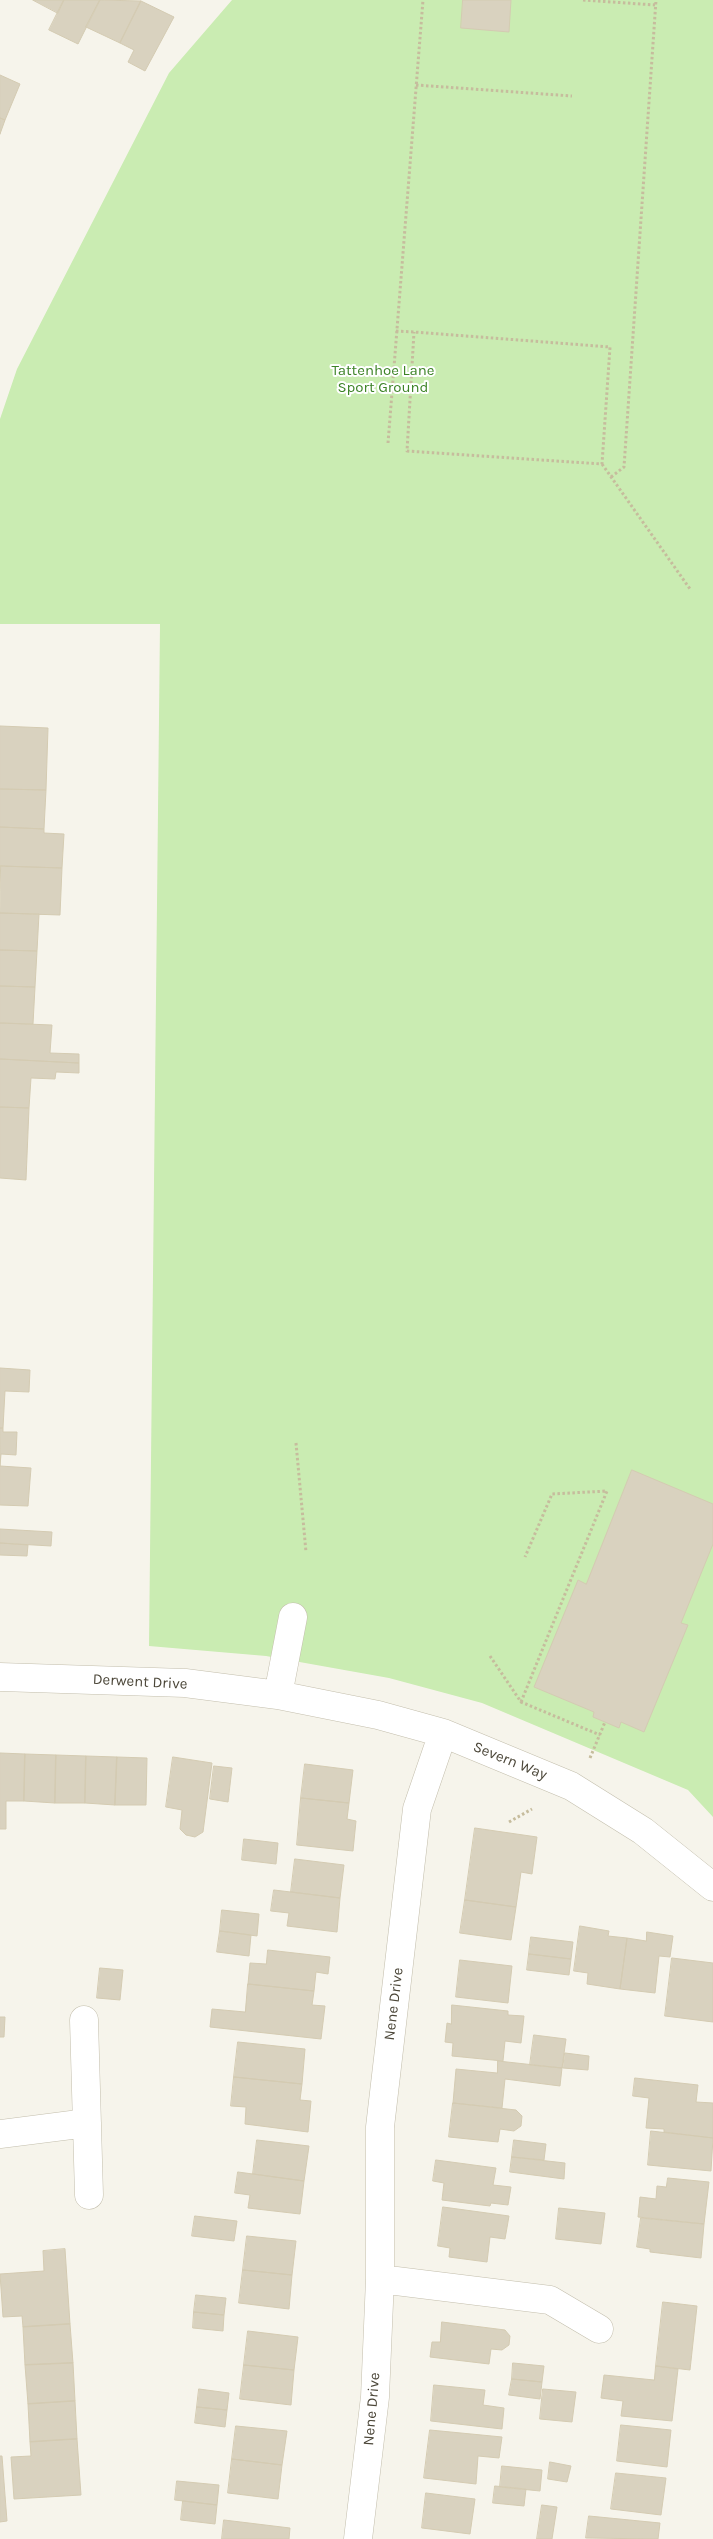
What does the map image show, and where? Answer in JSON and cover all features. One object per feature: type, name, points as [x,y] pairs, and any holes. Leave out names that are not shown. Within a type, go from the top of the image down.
[{"type":"street","points":[[278,1695],[294,1617]]},
{"type":"street","name":"Derwent Drive","points":[[0,1677],[185,1683],[278,1695]]},
{"type":"street","name":"Severn Way","points":[[278,1695],[378,1715],[443,1733],[572,1786],[644,1831],[713,1887]]},
{"type":"street","name":"Nene Drive","points":[[358,2539],[375,2397],[380,2279],[380,2127],[383,2098],[417,1810],[443,1733]]},
{"type":"street","points":[[84,2020],[89,2195]]},
{"type":"street","points":[[0,2134],[87,2123]]},
{"type":"street","points":[[380,2279],[550,2300],[599,2329]]},
{"type":"path","points":[[388,443],[423,0]]},
{"type":"path","points":[[583,0],[655,5]]},
{"type":"path","points":[[611,477],[624,468],[656,0]]},
{"type":"path","points":[[416,85],[572,96]]},
{"type":"path","points":[[396,331],[610,347],[602,464],[690,589]]},
{"type":"path","points":[[414,332],[407,451],[602,464]]},
{"type":"path","points":[[296,1443],[306,1552]]},
{"type":"path","points":[[521,1702],[607,1492],[552,1494],[524,1557]]},
{"type":"path","points":[[490,1656],[521,1702],[600,1735]]},
{"type":"path","points":[[592,1754],[606,1722]]},
{"type":"green space","name":"Tattenhoe Lane Sport Ground","points":[[232,0],[713,0],[713,1817],[688,1790],[482,1703],[389,1678],[266,1656],[149,1646],[160,624],[0,624],[0,419],[17,369],[169,73]]},
{"type":"building","points":[[33,0],[64,0],[58,13]]},
{"type":"building","points":[[64,0],[100,0],[78,44],[49,30]]},
{"type":"building","points":[[100,0],[141,1],[120,43],[86,27]]},
{"type":"building","points":[[463,0],[511,0],[509,32],[461,28]]},
{"type":"building","points":[[141,1],[174,17],[145,71],[128,62],[134,50],[120,43]]},
{"type":"building","points":[[0,75],[20,84],[5,120],[0,118]]},
{"type":"building","points":[[0,118],[5,120],[0,134]]},
{"type":"building","points":[[0,726],[48,728],[46,790],[0,789]]},
{"type":"building","points":[[0,789],[46,790],[44,829],[0,827]]},
{"type":"building","points":[[0,827],[44,829],[44,833],[64,834],[62,868],[0,866]]},
{"type":"building","points":[[1,866],[62,868],[60,915],[0,913]]},
{"type":"building","points":[[0,913],[39,914],[37,951],[0,950]]},
{"type":"building","points":[[0,950],[37,951],[35,987],[0,986]]},
{"type":"building","points":[[0,986],[35,987],[33,1024],[0,1023]]},
{"type":"building","points":[[0,1023],[52,1025],[50,1053],[79,1054],[79,1063],[0,1059]]},
{"type":"building","points":[[0,1059],[79,1063],[79,1073],[56,1072],[55,1079],[31,1078],[29,1108],[0,1107]]},
{"type":"building","points":[[0,1107],[29,1108],[26,1180],[0,1178]]},
{"type":"building","points":[[0,1368],[30,1370],[29,1392],[5,1391],[3,1428],[0,1428]]},
{"type":"building","points":[[0,1428],[3,1428],[3,1432],[17,1432],[16,1455],[1,1454],[0,1466]]},
{"type":"building","points":[[0,1466],[31,1468],[28,1506],[0,1505]]},
{"type":"building","points":[[632,1470],[713,1504],[713,1544],[681,1623],[688,1625],[644,1732],[621,1722],[619,1728],[593,1717],[594,1712],[534,1687],[578,1580],[586,1584]]},
{"type":"building","points":[[0,1529],[52,1532],[51,1546],[0,1543]]},
{"type":"building","points":[[0,1543],[28,1545],[27,1556],[0,1555]]},
{"type":"building","points":[[0,1753],[25,1754],[24,1801],[6,1801],[6,1829],[0,1829]]},
{"type":"building","points":[[25,1754],[56,1755],[55,1803],[24,1801]]},
{"type":"building","points":[[56,1755],[86,1756],[85,1803],[55,1803]]},
{"type":"building","points":[[86,1756],[117,1757],[115,1805],[85,1803]]},
{"type":"building","points":[[117,1757],[147,1758],[146,1805],[115,1805]]},
{"type":"building","points":[[173,1757],[212,1763],[203,1832],[195,1837],[186,1835],[180,1829],[182,1810],[166,1807]]},
{"type":"building","points":[[305,1764],[353,1770],[349,1803],[301,1798]]},
{"type":"building","points":[[214,1766],[232,1768],[228,1802],[210,1799]]},
{"type":"building","points":[[301,1798],[349,1803],[347,1819],[356,1821],[353,1851],[297,1845]]},
{"type":"building","points":[[475,1828],[537,1837],[532,1874],[521,1872],[516,1907],[465,1900]]},
{"type":"building","points":[[244,1839],[278,1843],[276,1864],[242,1860]]},
{"type":"building","points":[[295,1859],[344,1865],[340,1898],[291,1892]]},
{"type":"building","points":[[274,1890],[340,1898],[337,1932],[287,1926],[289,1913],[271,1911]]},
{"type":"building","points":[[465,1900],[516,1907],[511,1940],[460,1933]]},
{"type":"building","points":[[222,1910],[259,1914],[257,1936],[220,1931]]},
{"type":"building","points":[[580,1926],[609,1931],[608,1936],[627,1938],[620,1989],[587,1984],[588,1973],[574,1971]]},
{"type":"building","points":[[220,1931],[251,1935],[249,1956],[217,1952]]},
{"type":"building","points":[[647,1932],[673,1936],[670,1957],[659,1956],[655,1993],[620,1989],[627,1938],[646,1941]]},
{"type":"building","points":[[531,1937],[573,1942],[571,1959],[529,1954]]},
{"type":"building","points":[[268,1950],[330,1957],[328,1974],[316,1972],[314,1991],[248,1984],[250,1963],[266,1964]]},
{"type":"building","points":[[529,1954],[571,1959],[569,1975],[527,1970]]},
{"type":"building","points":[[672,1958],[713,1963],[713,2022],[665,2016]]},
{"type":"building","points":[[460,1960],[512,1966],[508,2003],[456,1997]]},
{"type":"building","points":[[100,1968],[123,1970],[120,2000],[97,1998]]},
{"type":"building","points":[[248,1984],[314,1991],[312,2005],[325,2006],[321,2039],[210,2027],[212,2009],[245,2012]]},
{"type":"building","points":[[452,2005],[508,2011],[508,2015],[524,2016],[521,2043],[505,2041],[503,2061],[452,2056],[453,2043],[445,2042],[447,2023],[451,2024]]},
{"type":"building","points":[[0,2017],[5,2017],[4,2037],[0,2037]]},
{"type":"building","points":[[534,2035],[566,2039],[562,2068],[530,2065]]},
{"type":"building","points":[[238,2042],[305,2049],[302,2084],[234,2077]]},
{"type":"building","points":[[565,2053],[589,2056],[588,2070],[563,2068]]},
{"type":"building","points":[[498,2061],[562,2068],[560,2086],[505,2079],[502,2108],[453,2103],[456,2069],[497,2073]]},
{"type":"building","points":[[234,2077],[302,2084],[300,2100],[311,2101],[308,2132],[245,2124],[246,2107],[231,2106]]},
{"type":"building","points":[[635,2078],[698,2085],[696,2102],[713,2103],[713,2138],[664,2132],[664,2129],[646,2128],[649,2098],[633,2096]]},
{"type":"building","points":[[453,2103],[516,2110],[522,2116],[521,2126],[514,2131],[500,2129],[498,2142],[449,2137]]},
{"type":"building","points":[[651,2131],[713,2138],[711,2171],[648,2165]]},
{"type":"building","points":[[257,2140],[309,2146],[304,2181],[253,2174]]},
{"type":"building","points":[[514,2140],[546,2144],[544,2160],[512,2157]]},
{"type":"building","points":[[512,2157],[565,2163],[564,2179],[510,2172]]},
{"type":"building","points":[[436,2160],[496,2168],[493,2185],[511,2187],[508,2205],[491,2203],[490,2206],[442,2200],[444,2183],[433,2181]]},
{"type":"building","points":[[238,2172],[304,2181],[300,2214],[248,2208],[250,2195],[235,2193]]},
{"type":"building","points":[[668,2178],[709,2182],[704,2224],[638,2217],[640,2197],[656,2199],[657,2186],[666,2187]]},
{"type":"building","points":[[443,2207],[509,2216],[505,2239],[490,2237],[487,2262],[449,2257],[450,2248],[438,2246]]},
{"type":"building","points":[[559,2208],[605,2213],[601,2244],[556,2239]]},
{"type":"building","points":[[195,2216],[237,2221],[234,2241],[192,2236]]},
{"type":"building","points":[[641,2218],[704,2224],[701,2258],[650,2252],[650,2249],[637,2247]]},
{"type":"building","points":[[247,2236],[296,2241],[292,2275],[243,2270]]},
{"type":"building","points":[[65,2249],[70,2324],[23,2327],[22,2316],[3,2317],[0,2274],[44,2271],[43,2251]]},
{"type":"building","points":[[243,2270],[292,2275],[289,2309],[239,2303]]},
{"type":"building","points":[[196,2295],[226,2298],[224,2315],[194,2312]]},
{"type":"building","points":[[663,2302],[697,2306],[690,2370],[656,2366]]},
{"type":"building","points":[[194,2312],[224,2315],[223,2331],[193,2328]]},
{"type":"building","points":[[442,2322],[505,2330],[510,2336],[509,2345],[502,2350],[491,2349],[489,2364],[430,2357],[432,2342],[440,2342]]},
{"type":"building","points":[[70,2324],[73,2363],[25,2365],[23,2327]]},
{"type":"building","points":[[248,2331],[298,2337],[294,2370],[244,2365]]},
{"type":"building","points":[[73,2363],[75,2401],[28,2404],[25,2365]]},
{"type":"building","points":[[513,2363],[544,2366],[542,2382],[512,2379]]},
{"type":"building","points":[[244,2365],[294,2370],[291,2405],[240,2399]]},
{"type":"building","points":[[656,2366],[678,2369],[672,2421],[621,2416],[623,2401],[601,2398],[604,2375],[654,2380]]},
{"type":"building","points":[[512,2379],[542,2382],[540,2399],[509,2395]]},
{"type":"building","points":[[434,2385],[485,2390],[483,2405],[504,2408],[502,2429],[431,2421]]},
{"type":"building","points":[[199,2389],[229,2393],[227,2410],[197,2407]]},
{"type":"building","points":[[543,2389],[576,2392],[572,2422],[540,2419]]},
{"type":"building","points":[[75,2401],[77,2439],[30,2442],[28,2404]]},
{"type":"building","points":[[197,2407],[227,2410],[225,2427],[195,2423]]},
{"type":"building","points":[[621,2425],[671,2430],[667,2467],[617,2461]]},
{"type":"building","points":[[236,2426],[287,2431],[282,2465],[232,2459]]},
{"type":"building","points":[[430,2430],[502,2437],[499,2458],[478,2456],[476,2484],[424,2478]]},
{"type":"building","points":[[77,2439],[81,2495],[14,2499],[11,2457],[31,2456],[30,2442]]},
{"type":"building","points":[[0,2456],[2,2456],[7,2521],[0,2522]]},
{"type":"building","points":[[232,2459],[282,2465],[278,2499],[228,2493]]},
{"type":"building","points":[[550,2462],[571,2466],[567,2482],[548,2479]]},
{"type":"building","points":[[502,2466],[542,2470],[540,2491],[500,2487]]},
{"type":"building","points":[[616,2473],[666,2478],[661,2515],[611,2509]]},
{"type":"building","points":[[177,2481],[219,2485],[217,2505],[175,2500]]},
{"type":"building","points":[[495,2486],[526,2489],[524,2506],[493,2503]]},
{"type":"building","points":[[426,2493],[475,2499],[470,2534],[422,2528]]},
{"type":"building","points":[[183,2501],[217,2505],[215,2524],[181,2520]]},
{"type":"building","points":[[542,2505],[557,2507],[552,2539],[537,2539]]},
{"type":"building","points":[[589,2516],[660,2523],[658,2539],[586,2538]]},
{"type":"building","points":[[224,2520],[290,2528],[289,2539],[222,2539]]}]
